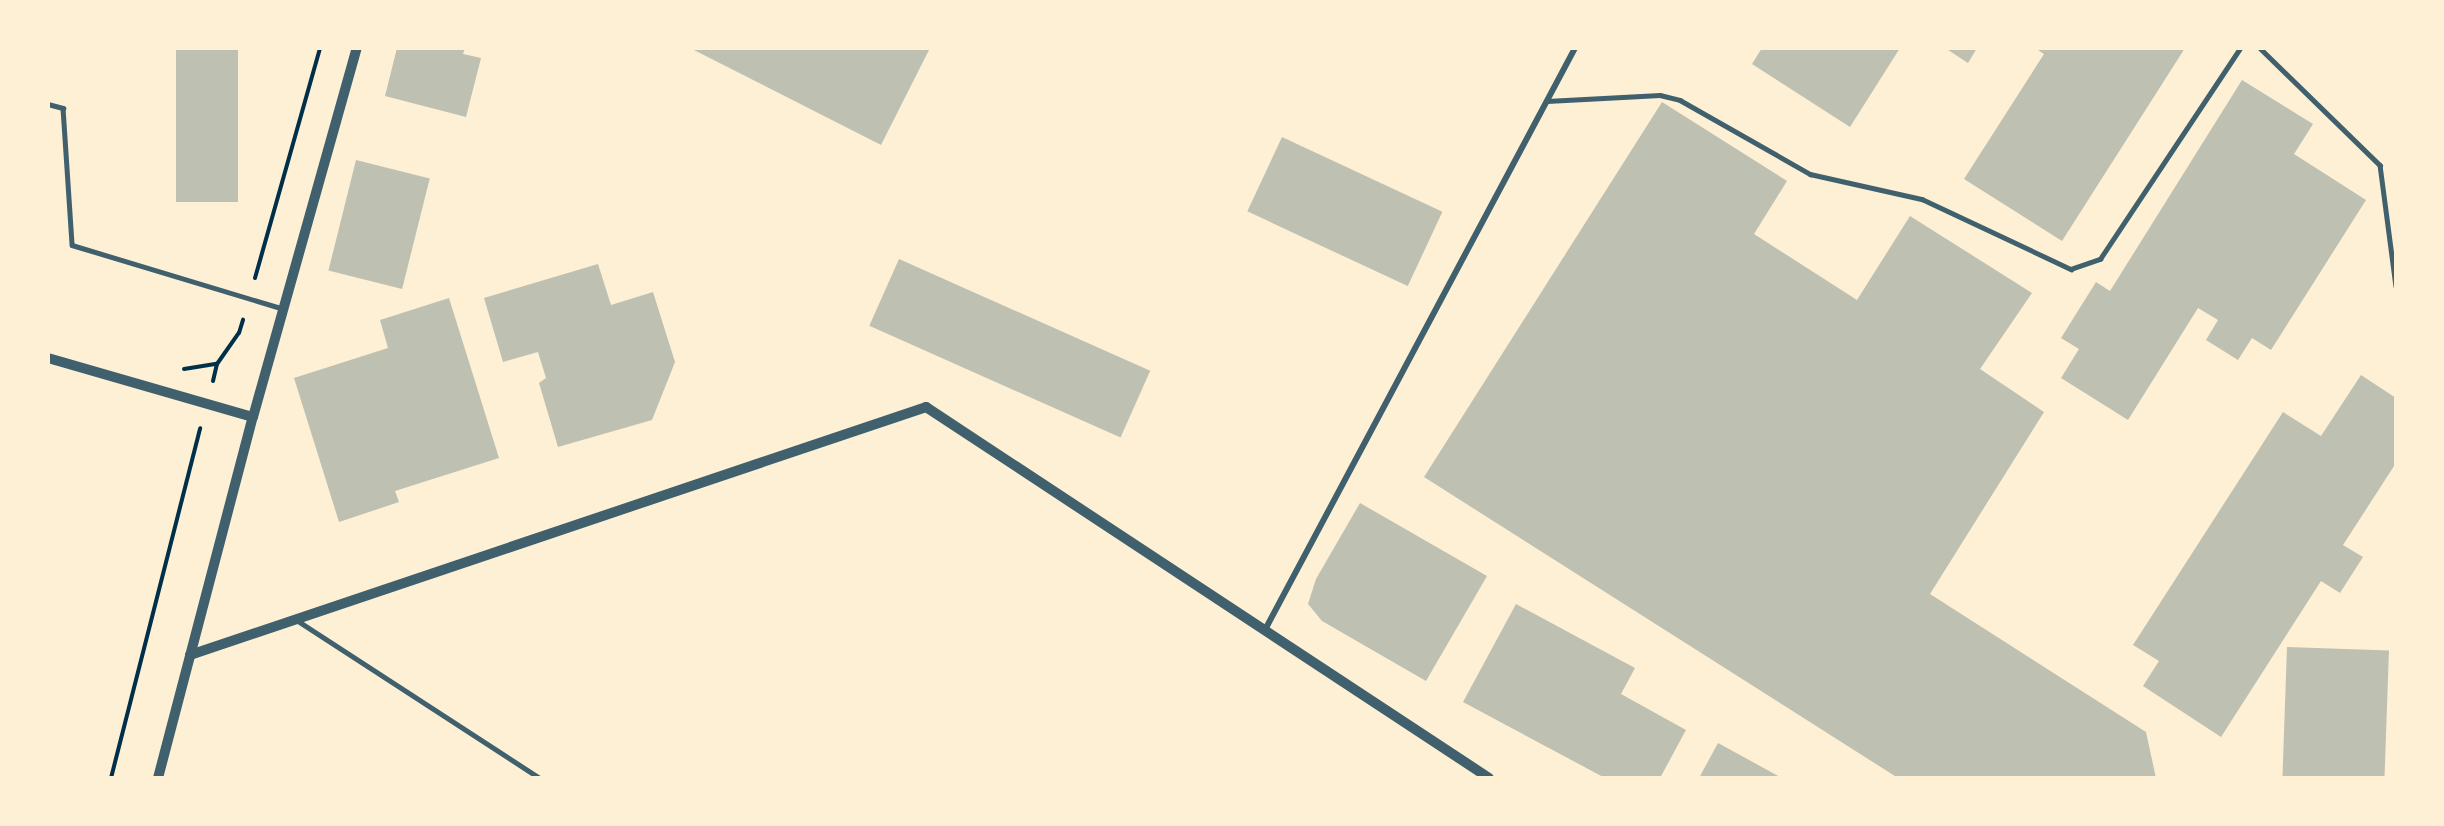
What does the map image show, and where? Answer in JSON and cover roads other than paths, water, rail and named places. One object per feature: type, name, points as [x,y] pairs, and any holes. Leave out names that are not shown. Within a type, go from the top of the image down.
[{"type":"street","points":[[158,778],[253,417],[357,48]]},
{"type":"street","points":[[1266,628],[1575,48]]},
{"type":"street","points":[[48,358],[253,417]]},
{"type":"street","points":[[190,655],[926,407],[1266,628],[1490,778]]},
{"type":"lane","points":[[1547,101],[1660,95],[1680,100],[1810,174],[1922,199],[2071,269],[2100,259],[2240,48]]},
{"type":"lane","points":[[2260,48],[2380,165],[2396,286]]},
{"type":"lane","points":[[48,104],[63,108],[72,245],[284,309]]},
{"type":"lane","points":[[296,620],[540,778]]}]
